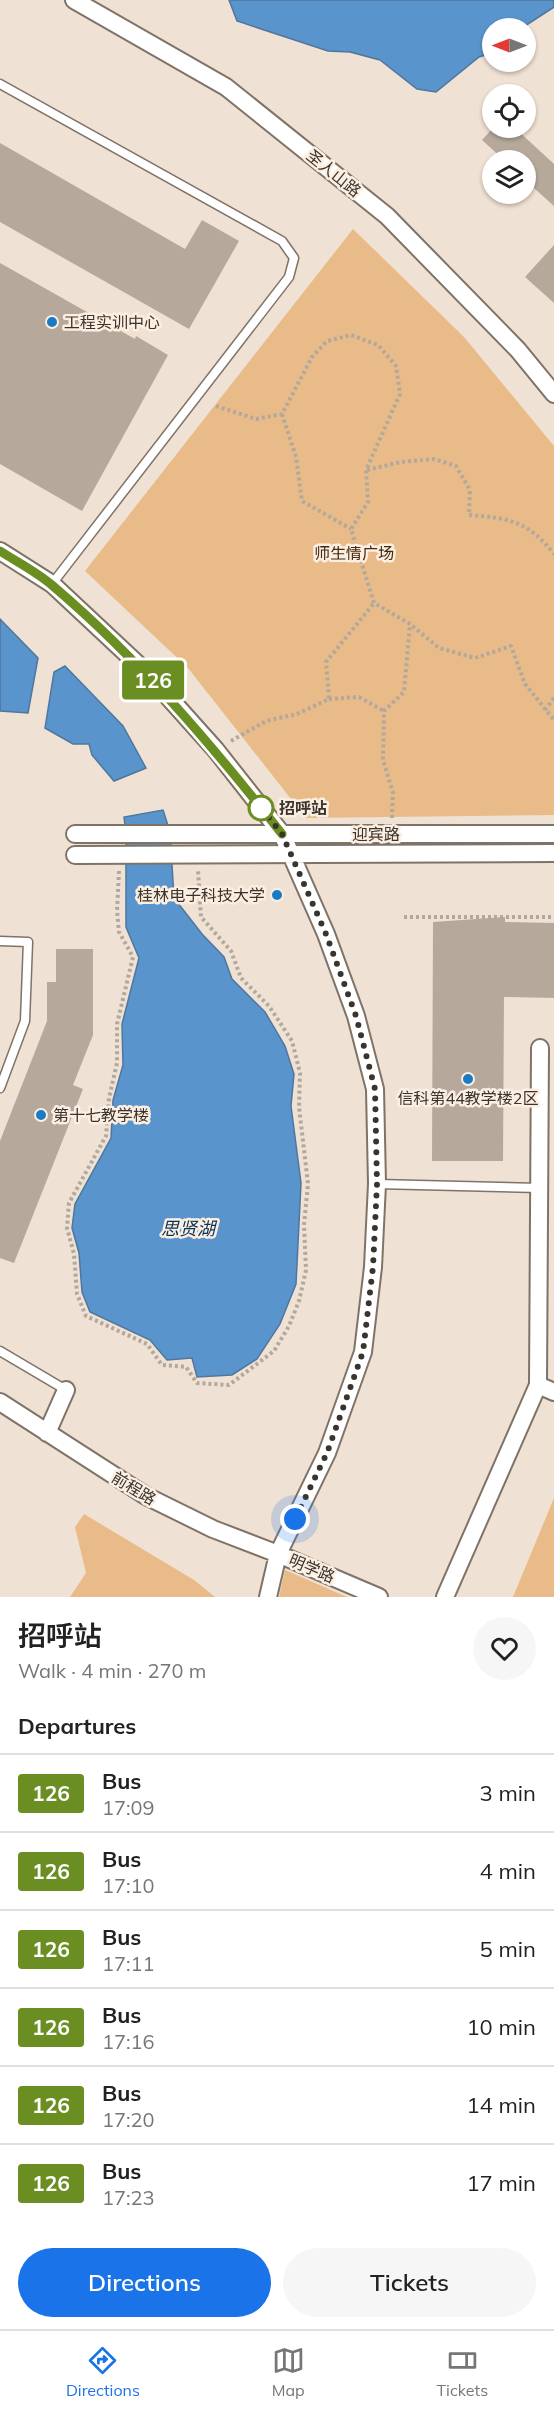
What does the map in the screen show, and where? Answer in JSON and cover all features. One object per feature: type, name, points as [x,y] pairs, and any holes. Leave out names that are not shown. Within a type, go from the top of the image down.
[{"type":"street","name":"圣人山路","points":[[74,0],[226,87],[387,216],[518,350],[554,394]]},
{"type":"street","points":[[0,551],[52,584],[146,672],[215,749],[282,834],[326,934],[356,1016],[375,1089],[377,1184],[373,1267],[363,1352],[327,1453],[278,1554],[268,1597]]},
{"type":"street","name":"迎宾路","points":[[75,834],[197,832],[554,834]]},
{"type":"street","name":"迎宾路","points":[[75,855],[554,854]]},
{"type":"street","points":[[444,1597],[538,1385],[540,1048]]},
{"type":"street","points":[[538,1385],[554,1392]]},
{"type":"street","points":[[47,1433],[66,1390]]},
{"type":"street","name":"前程路","points":[[0,1402],[146,1496],[213,1530],[278,1554]]},
{"type":"street","name":"明学路","points":[[278,1554],[379,1597]]},
{"type":"lane","points":[[0,84],[282,241],[294,258],[289,277],[52,584]]},
{"type":"lane","points":[[0,941],[28,942],[25,1021],[0,1088]]},
{"type":"lane","points":[[377,1184],[540,1188]]},
{"type":"lane","points":[[0,1351],[66,1390]]},
{"type":"path","points":[[351,528],[369,502],[366,470],[400,394],[396,366],[378,345],[351,334],[327,341],[312,357],[282,414],[296,457],[302,501],[351,528],[374,603],[410,624],[439,648],[475,658],[512,646],[525,684],[554,720]]},
{"type":"path","points":[[216,406],[256,418],[282,414]]},
{"type":"path","points":[[366,470],[401,462],[434,459],[456,466],[470,490],[470,516],[500,518],[528,527],[554,554]]},
{"type":"path","points":[[329,699],[326,662],[374,603]]},
{"type":"path","points":[[392,834],[393,792],[383,759],[384,711],[405,692],[410,624]]},
{"type":"path","points":[[215,749],[266,721],[297,714],[329,699],[359,697],[384,711]]},
{"type":"path","points":[[545,710],[554,698]]},
{"type":"path","points":[[120,855],[117,911],[119,932],[133,957],[117,1024],[117,1063],[109,1098],[106,1136],[69,1203],[67,1228],[74,1254],[77,1294],[86,1316],[147,1344],[162,1365],[186,1366],[198,1383],[229,1385],[274,1351],[299,1301],[306,1270],[304,1225],[308,1184],[299,1107],[300,1073],[292,1041],[269,1006],[241,978],[231,951],[201,917],[198,855]]},
{"type":"path","points":[[404,917],[554,917]]},
{"type":"green space","name":"师生情广场","points":[[353,229],[464,337],[554,446],[554,815],[306,818],[188,668],[85,571]]},
{"type":"green space","points":[[554,1498],[554,1597],[513,1597]]},
{"type":"green space","points":[[84,1514],[194,1580],[215,1597],[70,1597],[86,1573],[75,1527]]},
{"type":"green space","points":[[285,1570],[347,1597],[279,1597]]},
{"type":"water","points":[[229,0],[554,0],[554,7],[536,19],[482,18],[482,56],[436,92],[417,89],[380,60],[350,52],[328,51],[237,21]]},
{"type":"water","points":[[0,619],[38,658],[28,713],[0,711]]},
{"type":"water","points":[[65,666],[123,726],[146,768],[114,781],[92,755],[89,744],[73,744],[45,728],[54,672]]},
{"type":"water","name":"思贤湖","points":[[163,810],[170,832],[174,898],[202,934],[224,957],[232,979],[265,1012],[285,1046],[294,1074],[291,1106],[301,1183],[296,1284],[280,1324],[257,1359],[232,1375],[197,1377],[192,1358],[167,1360],[150,1340],[90,1312],[82,1292],[79,1253],[72,1228],[75,1204],[111,1138],[113,1100],[123,1065],[122,1024],[139,958],[126,927],[124,817]]},
{"type":"building","points":[[484,138],[526,138],[554,164],[554,206],[536,190],[536,150],[493,150],[482,140]]},
{"type":"building","points":[[0,143],[185,249],[202,220],[239,241],[189,329],[0,222]]},
{"type":"building","points":[[554,245],[554,303],[525,277]]},
{"type":"building","points":[[0,263],[135,339],[136,336],[168,355],[82,511],[0,464]]},
{"type":"building","name":"信科第44教学楼2区","points":[[505,917],[505,922],[554,923],[554,998],[504,997],[503,1161],[432,1161],[433,922]]},
{"type":"building","name":"第十七教学楼","points":[[56,949],[93,949],[93,1035],[73,1085],[83,1089],[14,1263],[0,1258],[0,1141],[47,1021],[47,982],[56,982]]},
{"type":"bus line","name":"126","points":[[0,551],[52,584],[146,672],[215,749],[282,834]]},
{"type":"place","name":"工程实训中心","points":[[52,322]]},
{"type":"place","name":"招呼站","points":[[261,808]]},
{"type":"place","name":"桂林电子科技大学","points":[[277,895]]},
{"type":"place","name":"信科第44教学楼2区","points":[[468,1079]]},
{"type":"place","name":"第十七教学楼","points":[[41,1115]]},
{"type":"route","points":[[261,808],[255,800],[282,834],[326,934],[356,1016],[375,1089],[377,1184],[373,1267],[363,1352],[327,1453],[295,1519]]}]
